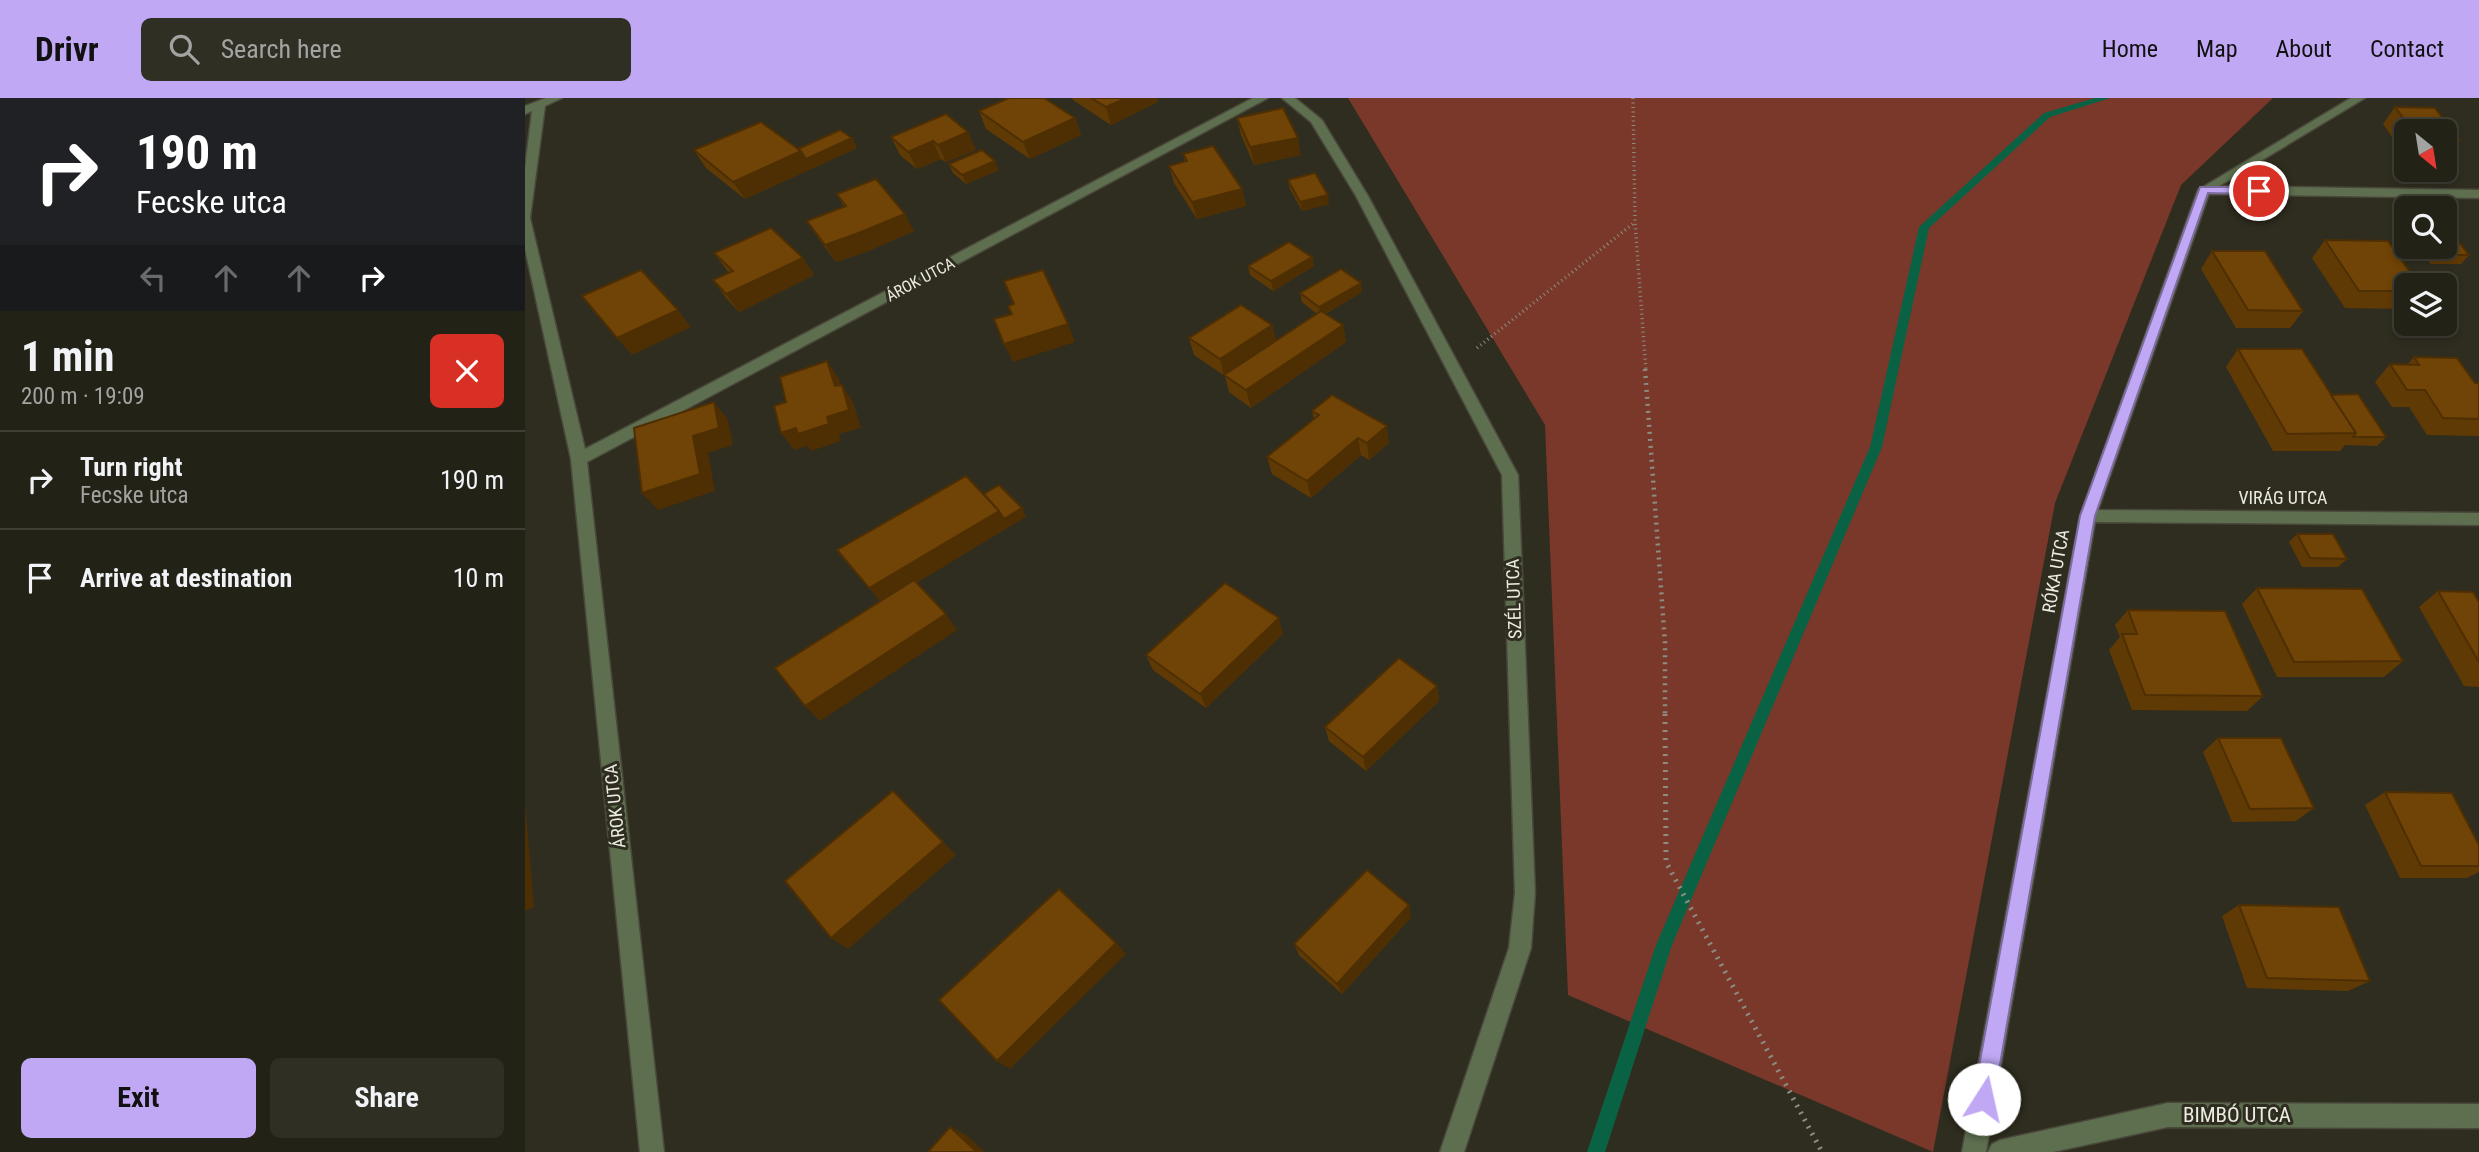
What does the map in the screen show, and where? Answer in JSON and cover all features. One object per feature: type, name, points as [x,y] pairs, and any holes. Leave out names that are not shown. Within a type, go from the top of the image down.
[{"type":"street","points":[[525,110],[556,98]]},
{"type":"street","name":"ÁROK UTCA","points":[[579,459],[1262,98]]},
{"type":"street","name":"SZÉL UTCA","points":[[1288,98],[1316,120],[1362,196],[1510,475],[1525,893],[1520,948],[1452,1152]]},
{"type":"street","points":[[2204,190],[2359,98]]},
{"type":"street","name":"ÁROK UTCA","points":[[539,105],[525,218],[579,459],[652,1152]]},
{"type":"street","points":[[2204,190],[2479,194]]},
{"type":"street","name":"RÓKA UTCA","points":[[1974,1152],[2088,516],[2204,190]]},
{"type":"street","name":"VIRÁG UTCA","points":[[2088,516],[2479,519]]},
{"type":"street","name":"BIMBÓ UTCA","points":[[2000,1152],[2168,1115],[2479,1116]]},
{"type":"path","points":[[1633,98],[1635,222],[1665,643],[1666,862],[1822,1152]]},
{"type":"path","points":[[1453,367],[1635,222]]},
{"type":"shaded area","points":[[1348,98],[2273,98],[2181,185],[2055,503],[1933,1152],[1568,995],[1545,425]]},
{"type":"building","points":[[1009,98],[1044,98],[1075,118],[1023,142],[979,111]]},
{"type":"building","points":[[1091,98],[1126,98],[1106,107]]},
{"type":"building","points":[[2395,107],[2435,108],[2443,119],[2404,119]]},
{"type":"building","points":[[1283,108],[1298,138],[1250,147],[1237,118]]},
{"type":"building","points":[[946,114],[968,132],[938,145],[933,141],[908,152],[891,137]]},
{"type":"building","points":[[761,122],[801,151],[733,182],[694,150]]},
{"type":"building","points":[[840,130],[852,138],[806,159],[798,149]]},
{"type":"building","points":[[1213,146],[1242,189],[1192,202],[1169,166],[1187,161],[1183,154]]},
{"type":"building","points":[[982,150],[995,161],[962,175],[949,164]]},
{"type":"building","points":[[1315,173],[1328,195],[1300,202],[1288,180]]},
{"type":"building","points":[[876,179],[905,214],[825,245],[807,221],[846,206],[837,194]]},
{"type":"building","points":[[771,228],[803,258],[726,294],[713,280],[733,271],[714,253]]},
{"type":"building","points":[[2325,240],[2388,241],[2394,250],[2394,259],[2401,259],[2411,273],[2394,273],[2394,291],[2359,291]]},
{"type":"building","points":[[2457,240],[2469,255],[2457,255]]},
{"type":"building","points":[[1289,242],[1312,257],[1271,281],[1248,266]]},
{"type":"building","points":[[2212,251],[2265,251],[2303,311],[2248,310]]},
{"type":"building","points":[[1341,269],[1361,283],[1319,307],[1300,293]]},
{"type":"building","points":[[641,270],[678,310],[617,338],[582,296]]},
{"type":"building","points":[[1043,270],[1068,324],[1004,344],[994,319],[1012,314],[1008,306],[1014,304],[1004,281]]},
{"type":"building","points":[[1241,305],[1272,325],[1220,359],[1189,338]]},
{"type":"building","points":[[1321,311],[1343,325],[1246,390],[1224,375]]},
{"type":"building","points":[[2238,349],[2302,349],[2356,433],[2287,434]]},
{"type":"building","points":[[2414,357],[2457,358],[2475,383],[2479,383],[2479,419],[2443,418],[2425,390],[2407,390],[2390,364],[2419,365]]},
{"type":"building","points":[[827,361],[835,386],[842,385],[849,410],[827,417],[829,424],[798,434],[796,428],[781,433],[774,406],[786,402],[780,377]]},
{"type":"building","points":[[2358,394],[2386,437],[2353,437],[2356,433],[2331,395]]},
{"type":"building","points":[[1332,395],[1387,426],[1367,443],[1358,438],[1307,481],[1267,457],[1319,415],[1312,411]]},
{"type":"building","points":[[714,402],[719,428],[693,436],[700,474],[642,493],[634,428]]},
{"type":"building","points":[[966,476],[999,511],[869,588],[837,550]]},
{"type":"building","points":[[999,485],[1022,508],[1004,519],[984,494]]},
{"type":"building","points":[[2297,534],[2333,534],[2347,559],[2310,558]]},
{"type":"building","points":[[914,580],[946,614],[805,706],[775,668]]},
{"type":"building","points":[[1225,583],[1279,618],[1200,694],[1146,655]]},
{"type":"building","points":[[2257,588],[2362,589],[2403,661],[2294,662]]},
{"type":"building","points":[[2438,591],[2473,592],[2479,602],[2479,662]]},
{"type":"building","points":[[2128,610],[2225,611],[2263,696],[2145,695],[2122,634],[2137,634]]},
{"type":"building","points":[[1399,658],[1437,686],[1363,757],[1325,727]]},
{"type":"building","points":[[2218,738],[2281,738],[2314,808],[2250,809]]},
{"type":"building","points":[[893,791],[943,842],[831,938],[785,881]]},
{"type":"building","points":[[2385,792],[2452,793],[2479,845],[2479,866],[2421,866]]},
{"type":"building","points":[[1367,870],[1409,905],[1337,984],[1294,944]]},
{"type":"building","points":[[1059,889],[1116,943],[997,1061],[939,1000]]},
{"type":"building","points":[[2239,905],[2339,907],[2370,981],[2267,978]]},
{"type":"building","points":[[950,1127],[977,1152],[928,1152]]},
{"type":"waterway","points":[[1596,1152],[1664,945],[1876,447],[1924,227],[2047,115],[2105,98]]},
{"type":"route","points":[[1984,1099],[2088,516],[2204,190],[2259,191]]}]
